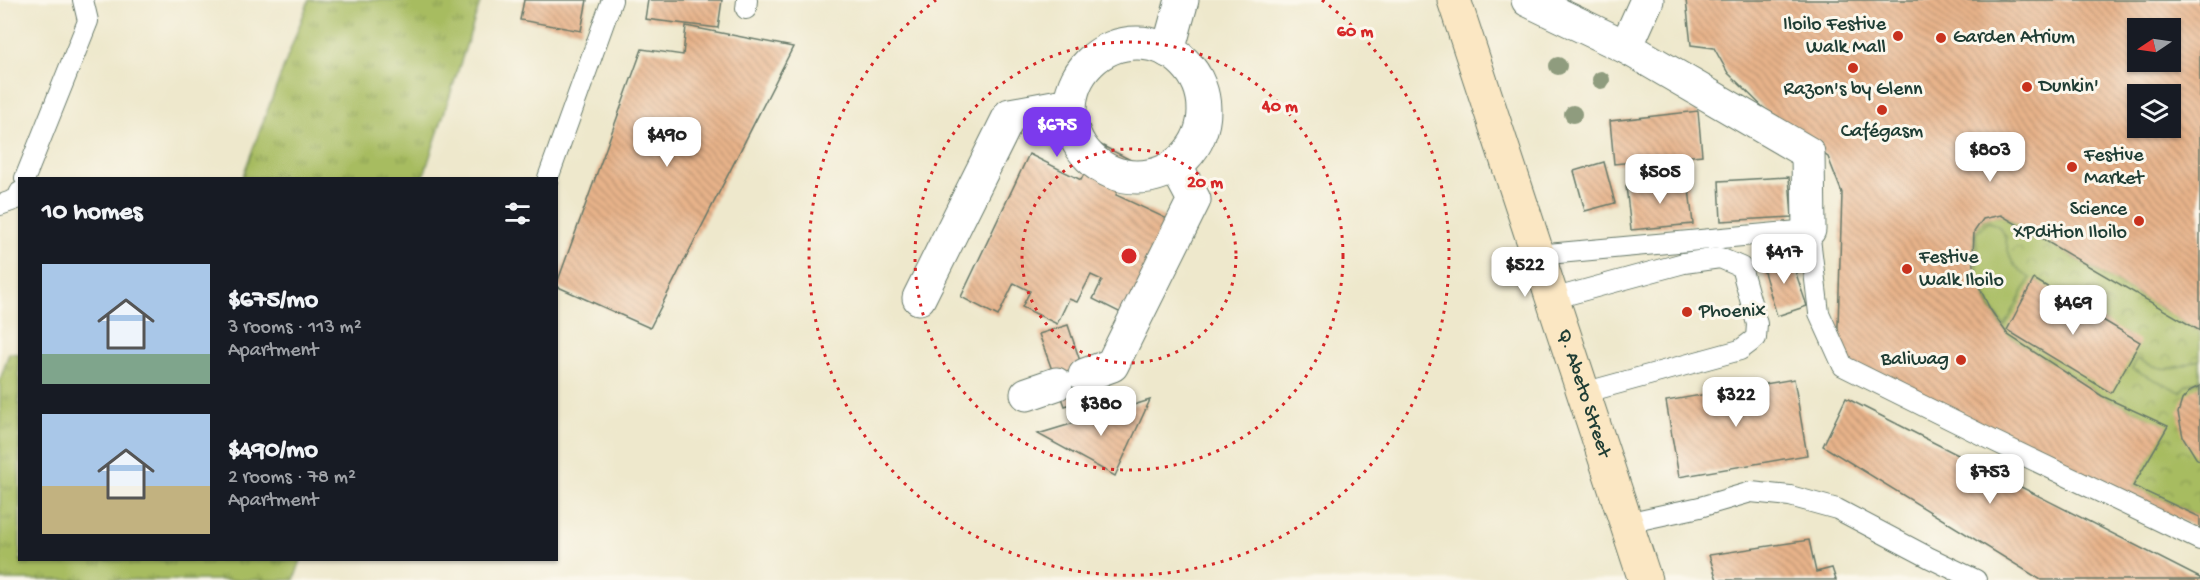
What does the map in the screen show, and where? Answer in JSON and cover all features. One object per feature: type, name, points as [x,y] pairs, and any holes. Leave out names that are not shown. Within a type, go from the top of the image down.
[{"type":"main road","name":"Q. Abeto Street","points":[[1454,0],[1645,580]]},
{"type":"street","points":[[1168,51],[1182,0]]},
{"type":"street","points":[[1528,0],[1626,47],[1808,153],[1809,230]]},
{"type":"street","points":[[1626,47],[1647,0]]},
{"type":"street","points":[[1129,43],[1151,44],[1168,51],[1189,67],[1200,87],[1204,109],[1202,131],[1192,150],[1176,166],[1157,175],[1135,178],[1113,174],[1095,163],[1080,146],[1071,126],[1070,104],[1076,81],[1088,63],[1107,50],[1129,43]]},
{"type":"street","points":[[920,298],[1010,115],[1070,104]]},
{"type":"street","points":[[1056,384],[1112,365],[1194,200],[1176,166]]},
{"type":"lane","points":[[25,177],[88,21],[83,0]]},
{"type":"lane","points":[[548,177],[612,0]]},
{"type":"lane","points":[[0,205],[18,197]]},
{"type":"lane","points":[[1537,255],[1809,230],[1819,313],[1844,366],[1995,442],[2200,540]]},
{"type":"lane","points":[[1552,299],[1684,263],[1720,258],[1741,267],[1757,324],[1756,338],[1740,350],[1583,393]]},
{"type":"lane","points":[[1626,523],[1700,507],[1751,492],[1790,496],[1838,508],[1976,580]]},
{"type":"green space","points":[[309,0],[481,0],[423,177],[242,177]]},
{"type":"green space","points":[[2001,215],[2200,331],[2200,517],[2133,486],[2167,426],[2102,396],[2008,335],[1990,309],[1976,280],[1973,258],[1974,232],[1983,219]]},
{"type":"green space","points":[[1988,222],[2002,231],[2013,263],[2030,278],[2005,326],[1991,308],[1978,281],[1976,233]]},
{"type":"green space","points":[[9,353],[18,354],[18,561],[301,561],[294,580],[0,580],[0,380]]},
{"type":"green space","points":[[2137,359],[2163,368],[2182,366],[2200,360],[2200,380],[2187,385],[2181,392],[2132,369]]},
{"type":"building","points":[[524,0],[587,0],[581,31],[520,20]]},
{"type":"building","points":[[648,0],[722,0],[718,28],[645,19]]},
{"type":"building","name":"Festive Walk Iloilo","points":[[1686,0],[2200,0],[2200,331],[2001,215],[1983,219],[1974,232],[1973,258],[1976,280],[1990,309],[2008,335],[2102,396],[2168,426],[2133,486],[2200,517],[2200,529],[1837,358],[1842,193],[1828,157],[1779,123],[1728,73],[1714,48],[1691,45]]},
{"type":"building","points":[[686,26],[793,47],[650,328],[558,287],[558,280],[642,49],[683,55]]},
{"type":"building","points":[[1698,111],[1702,155],[1614,164],[1610,121]]},
{"type":"building","points":[[1099,144],[1131,160],[1116,195],[1174,222],[1127,316],[1093,299],[1102,280],[1091,275],[1077,302],[1069,299],[1057,324],[1022,307],[1030,291],[1014,283],[998,316],[961,297],[1029,154],[1081,180]]},
{"type":"building","points":[[1604,162],[1615,203],[1585,211],[1574,171]]},
{"type":"building","points":[[1789,177],[1792,217],[1721,221],[1719,181]]},
{"type":"building","points":[[1688,180],[1693,224],[1631,230],[1626,186]]},
{"type":"building","points":[[1789,253],[1807,306],[1777,316],[1761,262]]},
{"type":"building","points":[[2034,279],[2140,342],[2111,393],[2007,330]]},
{"type":"building","points":[[1068,325],[1092,397],[1065,406],[1039,334]]},
{"type":"building","points":[[1794,379],[1807,455],[1679,477],[1666,401]]},
{"type":"building","points":[[2200,386],[2200,461],[2183,437],[2178,413],[2182,400],[2191,390]]},
{"type":"building","points":[[1846,398],[2200,580],[2041,580],[1823,446]]},
{"type":"building","points":[[1150,400],[1115,476],[1038,434]]},
{"type":"building","points":[[1809,540],[1816,572],[1832,568],[1836,580],[1717,580],[1709,555]]},
{"type":"place","name":"Iloilo Festive Walk Mall","points":[[1898,36]]},
{"type":"place","name":"Garden Atrium","points":[[1941,38]]},
{"type":"place","name":"Razon's by Glenn","points":[[1853,68]]},
{"type":"place","name":"Dunkin'","points":[[2027,87]]},
{"type":"place","name":"Cafégasm","points":[[1882,110]]},
{"type":"place","name":"Festive Market","points":[[2072,167]]},
{"type":"place","name":"Science XPdition Iloilo","points":[[2139,221]]},
{"type":"place","name":"Festive Walk Iloilo","points":[[1907,269]]},
{"type":"place","name":"Phoenix","points":[[1687,312]]},
{"type":"place","name":"Baliwag","points":[[1961,360]]}]
